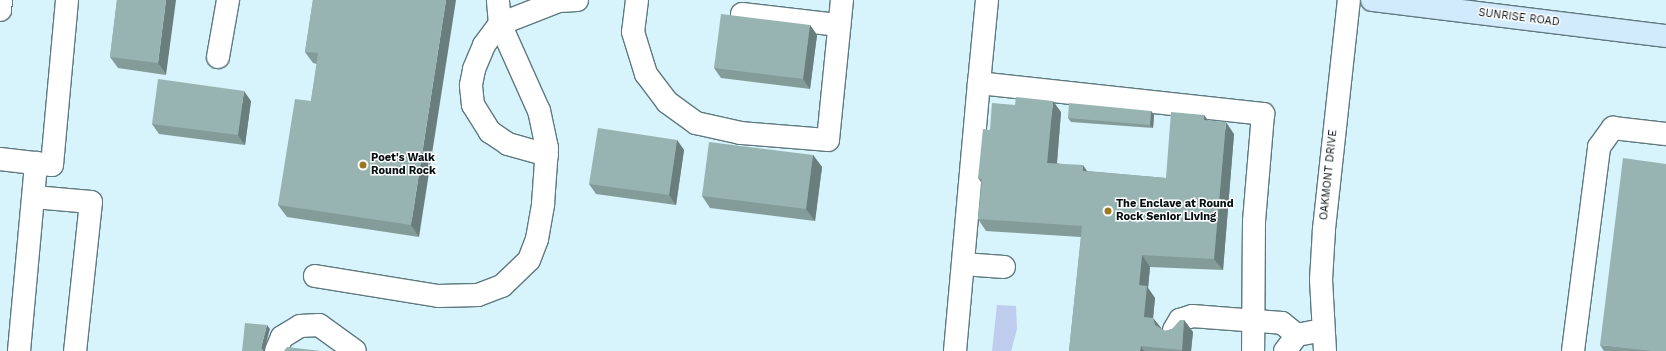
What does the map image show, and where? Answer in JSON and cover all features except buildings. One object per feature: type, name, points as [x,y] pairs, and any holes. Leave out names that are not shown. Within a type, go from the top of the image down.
[{"type":"main road","name":"SUNRISE ROAD","points":[[1372,0],[1666,36]]},
{"type":"street","points":[[0,10],[1,0]]},
{"type":"street","points":[[0,159],[52,164],[67,0]]},
{"type":"street","points":[[218,56],[228,0]]},
{"type":"street","points":[[315,276],[438,296],[478,295],[502,286],[529,260],[537,239],[543,204],[547,155],[545,133],[539,112],[500,24],[498,0]]},
{"type":"street","points":[[547,155],[508,144],[490,132],[473,105],[471,85],[474,69],[484,45],[500,24],[559,1],[577,0]]},
{"type":"street","points":[[631,0],[637,0],[634,32],[646,74],[667,102],[696,123],[741,132],[828,140],[842,0]]},
{"type":"street","points":[[955,351],[987,0]]},
{"type":"street","name":"OAKMONT DRIVE","points":[[1324,341],[1321,280],[1324,229],[1349,0]]},
{"type":"street","points":[[742,14],[839,25]]},
{"type":"street","points":[[979,83],[1263,114],[1254,221],[1253,351]]},
{"type":"street","points":[[1573,351],[1599,147],[1613,128],[1666,134]]},
{"type":"street","points":[[19,351],[36,163]]},
{"type":"street","points":[[34,196],[91,202],[75,351]]},
{"type":"street","points":[[963,264],[1004,267]]},
{"type":"street","points":[[1174,330],[1180,320],[1192,316],[1253,320],[1282,323],[1291,343],[1324,341]]},
{"type":"street","points":[[276,351],[282,337],[300,326],[319,325],[354,351]]},
{"type":"water","points":[[997,305],[1016,306],[1017,329],[1011,351],[992,351]]},
{"type":"place","name":"Poet's Walk Round Rock","points":[[363,165]]},
{"type":"place","name":"The Enclave at Round Rock Senior Living","points":[[1108,211]]}]
